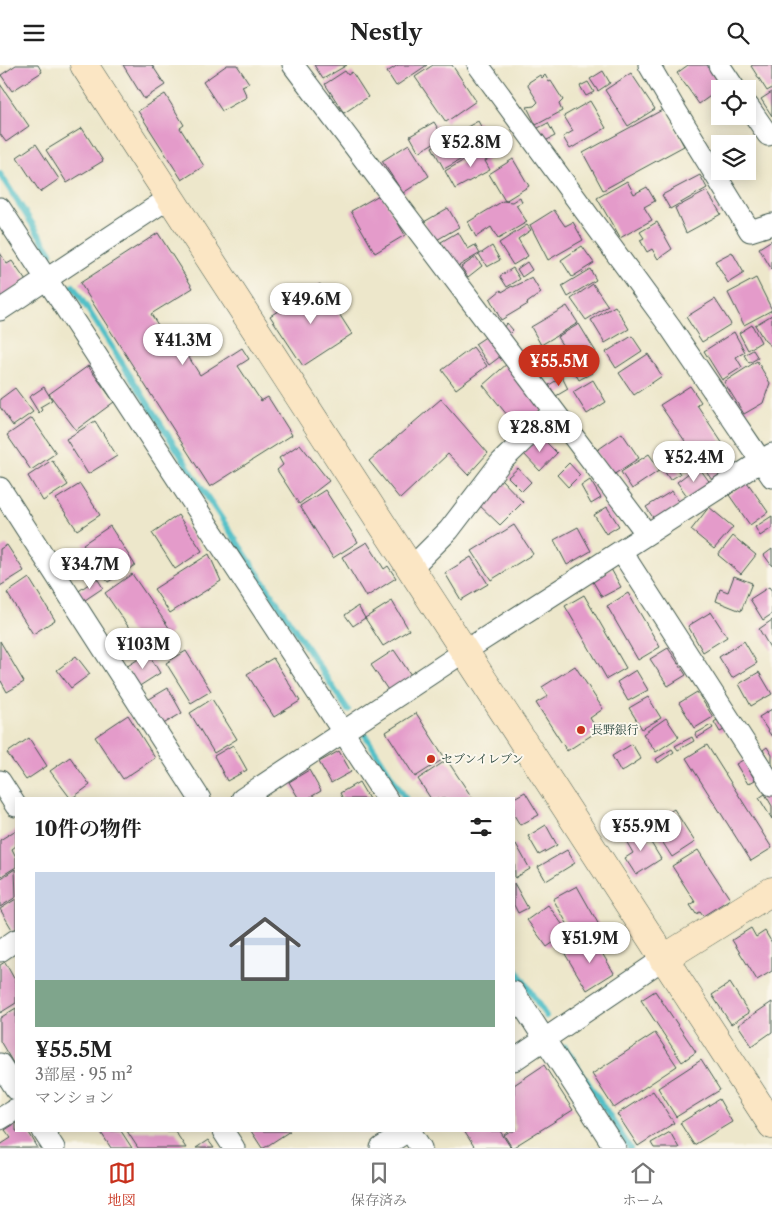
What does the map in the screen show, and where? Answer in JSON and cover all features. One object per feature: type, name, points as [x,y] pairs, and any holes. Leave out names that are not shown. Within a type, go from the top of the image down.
[{"type":"street","points":[[84,65],[772,1125]]},
{"type":"street","points":[[293,65],[647,535]]},
{"type":"street","points":[[245,797],[465,651],[647,535],[768,464],[478,65]]},
{"type":"street","points":[[650,65],[750,231],[772,224]]},
{"type":"street","points":[[719,65],[729,80]]},
{"type":"street","points":[[756,118],[768,135],[772,133]]},
{"type":"street","points":[[0,310],[169,198]]},
{"type":"street","points":[[0,208],[386,797]]},
{"type":"street","points":[[411,568],[449,530],[501,462],[554,411]]},
{"type":"street","points":[[0,488],[199,797]]},
{"type":"street","points":[[622,551],[772,785]]},
{"type":"street","points":[[0,781],[15,804]]},
{"type":"street","points":[[515,1059],[663,959],[772,891]]},
{"type":"street","points":[[0,951],[15,941]]},
{"type":"street","points":[[515,994],[615,1148]]},
{"type":"street","points":[[0,1064],[15,1087]]},
{"type":"street","points":[[0,1119],[15,1110]]},
{"type":"street","points":[[44,1132],[54,1148]]},
{"type":"street","points":[[224,1132],[234,1148]]},
{"type":"street","points":[[382,1148],[407,1132]]},
{"type":"street","points":[[410,1132],[421,1148]]},
{"type":"building","points":[[16,65],[38,65],[42,72],[12,91],[1,75]]},
{"type":"building","points":[[123,65],[152,65],[165,85],[144,99]]},
{"type":"building","points":[[227,65],[237,65],[249,83],[242,86],[247,97],[222,111],[203,82]]},
{"type":"building","points":[[314,65],[347,65],[323,79]]},
{"type":"building","points":[[398,65],[427,65],[396,86],[387,72]]},
{"type":"building","points":[[433,65],[452,65],[476,101],[446,122],[415,77]]},
{"type":"building","points":[[688,65],[708,65],[718,80],[711,80],[711,96],[699,104],[677,73]]},
{"type":"building","points":[[772,65],[772,88],[767,91],[751,66]]},
{"type":"building","points":[[345,71],[348,75],[352,72],[368,97],[344,113],[325,84]]},
{"type":"building","points":[[603,71],[610,83],[598,91],[590,79]]},
{"type":"building","points":[[631,73],[655,109],[628,126],[605,90]]},
{"type":"building","points":[[540,75],[542,78],[545,75],[549,82],[551,81],[563,100],[559,104],[562,111],[536,125],[527,107],[534,106],[538,102],[528,86],[529,82]]},
{"type":"building","points":[[588,82],[594,92],[586,96],[580,86]]},
{"type":"building","points":[[0,84],[29,126],[6,142],[0,134]]},
{"type":"building","points":[[772,92],[772,116],[761,99]]},
{"type":"building","points":[[165,94],[184,125],[180,128],[204,166],[182,180],[138,111]]},
{"type":"building","points":[[590,101],[606,128],[570,149],[563,137],[573,131],[564,116]]},
{"type":"building","points":[[664,109],[684,146],[603,190],[583,153]]},
{"type":"building","points":[[478,121],[490,143],[444,169],[432,147]]},
{"type":"building","points":[[434,122],[443,137],[419,152],[410,136]]},
{"type":"building","points":[[548,123],[555,136],[543,142],[536,129]]},
{"type":"building","points":[[82,128],[103,161],[67,183],[46,150]]},
{"type":"building","points":[[36,144],[59,179],[40,192],[17,157]]},
{"type":"building","points":[[409,144],[429,176],[403,193],[382,161]]},
{"type":"building","points":[[491,145],[497,155],[485,161],[490,170],[455,189],[445,171]]},
{"type":"building","points":[[513,159],[529,186],[505,201],[489,174]]},
{"type":"building","points":[[700,175],[707,188],[670,209],[662,195]]},
{"type":"building","points":[[627,181],[634,194],[647,187],[655,201],[644,207],[652,220],[620,238],[597,198]]},
{"type":"building","points":[[707,191],[721,214],[686,233],[675,208]]},
{"type":"building","points":[[381,194],[405,235],[375,253],[351,211]]},
{"type":"building","points":[[520,197],[522,202],[516,205],[527,222],[498,239],[491,227],[476,237],[468,222],[503,201],[512,202]]},
{"type":"building","points":[[448,208],[459,227],[435,241],[424,222]]},
{"type":"building","points":[[554,210],[565,226],[573,222],[583,240],[548,260],[530,225]]},
{"type":"building","points":[[657,222],[672,249],[658,259],[652,249],[647,252],[640,240],[644,238],[640,232]]},
{"type":"building","points":[[527,225],[531,230],[518,239],[528,256],[513,265],[499,243]]},
{"type":"building","points":[[458,232],[468,249],[475,245],[480,254],[492,246],[500,260],[487,267],[479,254],[455,268],[441,242]]},
{"type":"building","points":[[158,233],[193,288],[151,314],[174,350],[181,345],[200,375],[242,348],[249,359],[238,366],[261,401],[268,397],[292,435],[210,487],[80,283]]},
{"type":"building","points":[[772,240],[772,270],[759,248]]},
{"type":"building","points":[[582,246],[594,263],[572,277],[561,260]]},
{"type":"building","points":[[732,252],[744,273],[728,283],[715,261]]},
{"type":"building","points":[[0,253],[7,264],[12,261],[26,281],[0,299]]},
{"type":"building","points":[[476,257],[482,266],[468,277],[461,267]]},
{"type":"building","points":[[527,262],[532,270],[522,277],[517,269]]},
{"type":"building","points":[[513,268],[520,279],[507,287],[500,276]]},
{"type":"building","points":[[590,269],[596,280],[568,297],[562,286]]},
{"type":"building","points":[[532,278],[541,293],[528,304],[501,320],[490,299],[501,290],[502,292]]},
{"type":"building","points":[[756,278],[772,310],[744,325],[728,293]]},
{"type":"building","points":[[320,284],[352,334],[303,366],[270,316]]},
{"type":"building","points":[[593,284],[608,306],[586,320],[571,299]]},
{"type":"building","points":[[715,299],[731,324],[702,342],[686,317]]},
{"type":"building","points":[[567,306],[578,323],[541,345],[531,327]]},
{"type":"building","points":[[615,306],[629,329],[605,343],[591,320]]},
{"type":"building","points":[[772,315],[772,347],[764,340],[755,325]]},
{"type":"building","points":[[507,323],[513,330],[506,337],[500,331]]},
{"type":"building","points":[[579,324],[596,352],[575,365],[557,337]]},
{"type":"building","points":[[752,325],[761,342],[748,350],[739,333]]},
{"type":"building","points":[[734,332],[745,352],[736,357],[742,367],[722,380],[704,351]]},
{"type":"building","points":[[487,336],[501,356],[489,365],[475,344]]},
{"type":"building","points":[[632,336],[642,351],[616,368],[606,352]]},
{"type":"building","points":[[473,347],[487,366],[456,389],[442,370]]},
{"type":"building","points":[[753,350],[758,358],[749,363],[744,355]]},
{"type":"building","points":[[648,354],[662,376],[634,395],[619,373]]},
{"type":"building","points":[[757,361],[770,383],[763,403],[744,414],[724,382]]},
{"type":"building","points":[[508,363],[545,408],[520,431],[483,385]]},
{"type":"building","points":[[588,365],[592,373],[579,380],[575,373]]},
{"type":"building","points":[[88,366],[114,402],[76,430],[49,394]]},
{"type":"building","points":[[562,377],[568,389],[556,396],[549,385]]},
{"type":"building","points":[[593,380],[606,402],[587,414],[573,392]]},
{"type":"building","points":[[690,386],[701,402],[697,405],[739,468],[714,483],[660,405]]},
{"type":"building","points":[[44,387],[52,400],[40,407],[42,410],[39,413],[29,397]]},
{"type":"building","points":[[15,388],[33,412],[13,426],[0,407],[0,399]]},
{"type":"building","points":[[441,399],[488,453],[468,475],[448,454],[400,499],[369,461]]},
{"type":"building","points":[[32,418],[56,453],[31,470],[7,435]]},
{"type":"building","points":[[95,421],[117,456],[88,474],[66,439]]},
{"type":"building","points":[[622,433],[639,458],[613,475],[596,451]]},
{"type":"building","points":[[540,436],[557,453],[540,471],[523,453]]},
{"type":"building","points":[[300,444],[329,481],[299,504],[277,470],[283,465],[279,458]]},
{"type":"building","points":[[663,448],[668,458],[662,462],[656,451]]},
{"type":"building","points":[[649,454],[660,470],[632,489],[621,472]]},
{"type":"building","points":[[52,460],[68,485],[43,501],[28,476]]},
{"type":"building","points":[[569,463],[580,475],[568,487],[557,475]]},
{"type":"building","points":[[673,463],[680,474],[670,480],[663,469]]},
{"type":"building","points":[[698,466],[711,484],[690,500],[677,482]]},
{"type":"building","points":[[518,468],[531,482],[522,491],[508,477]]},
{"type":"building","points":[[501,479],[523,502],[500,525],[477,503]]},
{"type":"building","points":[[590,480],[601,498],[591,504],[581,486]]},
{"type":"building","points":[[747,482],[768,512],[750,525],[729,495]]},
{"type":"building","points":[[80,484],[100,515],[77,530],[56,499]]},
{"type":"building","points":[[325,490],[358,542],[333,558],[300,506]]},
{"type":"building","points":[[672,491],[681,505],[656,522],[646,507]]},
{"type":"building","points":[[607,507],[619,526],[606,534],[594,515]]},
{"type":"building","points":[[709,507],[733,527],[714,549],[691,530]]},
{"type":"building","points":[[178,515],[202,551],[175,569],[152,533]]},
{"type":"building","points":[[772,516],[772,528],[760,536],[755,527]]},
{"type":"building","points":[[514,525],[533,554],[491,580],[472,551]]},
{"type":"building","points":[[110,526],[135,565],[108,582],[83,544]]},
{"type":"building","points":[[578,527],[591,551],[567,565],[554,540]]},
{"type":"building","points":[[733,536],[756,555],[741,574],[718,555]]},
{"type":"building","points":[[367,542],[384,569],[388,566],[396,578],[366,597],[342,557]]},
{"type":"building","points":[[7,545],[24,571],[0,586],[0,549]]},
{"type":"building","points":[[772,549],[772,566],[764,555]]},
{"type":"building","points":[[209,554],[221,581],[170,613],[154,589]]},
{"type":"building","points":[[471,557],[488,584],[461,600],[445,573]]},
{"type":"building","points":[[611,569],[621,587],[602,597],[592,580]]},
{"type":"building","points":[[132,574],[172,632],[145,651],[105,593]]},
{"type":"building","points":[[734,576],[752,583],[741,611],[716,601],[720,589],[728,592]]},
{"type":"building","points":[[29,578],[55,620],[33,634],[7,593]]},
{"type":"building","points":[[97,578],[103,588],[82,602],[76,593]]},
{"type":"building","points":[[769,587],[772,591],[772,614],[763,620],[750,599]]},
{"type":"building","points":[[628,593],[660,647],[638,660],[607,606]]},
{"type":"building","points":[[584,595],[626,668],[607,679],[565,606]]},
{"type":"building","points":[[392,601],[409,630],[383,646],[365,618]]},
{"type":"building","points":[[358,606],[365,618],[353,626],[345,615]]},
{"type":"building","points":[[711,612],[727,637],[703,652],[688,626]]},
{"type":"building","points":[[772,620],[772,651],[759,629]]},
{"type":"building","points":[[0,641],[24,682],[7,692],[0,682]]},
{"type":"building","points":[[744,641],[757,663],[732,678],[719,657]]},
{"type":"building","points":[[668,648],[686,675],[668,686],[650,659]]},
{"type":"building","points":[[394,650],[413,678],[390,693],[371,665]]},
{"type":"building","points":[[186,651],[211,691],[191,703],[166,663]]},
{"type":"building","points":[[148,653],[160,673],[138,687],[126,667]]},
{"type":"building","points":[[76,656],[90,674],[71,688],[57,670]]},
{"type":"building","points":[[273,658],[300,701],[274,717],[247,674]]},
{"type":"building","points":[[575,666],[603,709],[590,718],[598,731],[567,751],[536,703],[548,696],[542,687]]},
{"type":"building","points":[[636,670],[648,690],[628,701],[617,682]]},
{"type":"building","points":[[759,672],[772,694],[751,706],[739,684]]},
{"type":"building","points":[[168,688],[182,713],[160,726],[146,701]]},
{"type":"building","points":[[697,692],[713,717],[695,728],[679,703]]},
{"type":"building","points":[[648,697],[661,718],[642,729],[629,708]]},
{"type":"building","points":[[212,699],[237,739],[214,753],[190,713]]},
{"type":"building","points":[[772,709],[772,737],[759,717]]},
{"type":"building","points":[[416,713],[445,758],[415,777],[386,732]]},
{"type":"building","points":[[128,715],[155,758],[123,779],[95,737]]},
{"type":"building","points":[[666,718],[679,737],[656,752],[643,734]]},
{"type":"building","points":[[717,720],[724,730],[720,732],[714,722]]},
{"type":"building","points":[[711,725],[713,728],[697,738],[695,734]]},
{"type":"building","points":[[692,737],[694,741],[678,750],[675,746]]},
{"type":"building","points":[[29,738],[47,766],[26,780],[7,753]]},
{"type":"building","points":[[632,744],[641,759],[621,772],[612,756]]},
{"type":"building","points":[[233,745],[247,770],[227,781],[214,756]]},
{"type":"building","points":[[707,745],[772,848],[751,861],[686,758]]},
{"type":"building","points":[[767,747],[772,755],[772,766],[763,750]]},
{"type":"building","points":[[672,749],[674,752],[658,763],[656,759]]},
{"type":"building","points":[[339,751],[351,772],[331,783],[319,762]]},
{"type":"building","points":[[70,757],[90,785],[74,797],[70,797],[50,771]]},
{"type":"building","points":[[447,760],[472,797],[430,797],[418,779]]},
{"type":"building","points":[[743,760],[755,780],[748,784],[736,764]]},
{"type":"building","points":[[309,770],[321,791],[310,797],[298,797],[289,782]]},
{"type":"building","points":[[359,782],[368,797],[342,797],[340,793]]},
{"type":"building","points":[[525,792],[539,815],[520,825],[515,817],[515,797]]},
{"type":"building","points":[[765,794],[772,806],[772,819],[759,798]]},
{"type":"building","points":[[674,809],[695,842],[672,857],[651,824]]},
{"type":"building","points":[[546,825],[557,845],[539,855],[528,836]]},
{"type":"building","points":[[642,828],[661,859],[636,875],[625,858],[633,853],[625,839]]},
{"type":"building","points":[[15,831],[15,847],[12,849],[15,855],[15,868],[0,877],[0,840]]},
{"type":"building","points":[[515,844],[530,869],[515,878]]},
{"type":"building","points":[[567,850],[575,863],[546,881],[538,867]]},
{"type":"building","points":[[698,850],[730,899],[703,916],[700,912],[696,914],[690,905],[695,902],[672,866]]},
{"type":"building","points":[[15,869],[15,898],[0,907],[0,879]]},
{"type":"building","points":[[515,885],[528,908],[518,913],[515,907]]},
{"type":"building","points":[[577,886],[599,925],[576,939],[553,899]]},
{"type":"building","points":[[15,900],[15,930],[13,931],[0,909]]},
{"type":"building","points":[[548,905],[568,932],[547,947],[527,920]]},
{"type":"building","points":[[610,926],[619,941],[608,947],[600,932]]},
{"type":"building","points":[[751,928],[756,937],[765,931],[772,943],[772,971],[757,980],[732,940]]},
{"type":"building","points":[[593,938],[614,973],[587,990],[565,954]]},
{"type":"building","points":[[5,962],[15,980],[15,1004],[0,1013],[0,965]]},
{"type":"building","points":[[730,983],[749,1013],[731,1024],[712,995]]},
{"type":"building","points":[[655,991],[696,1052],[682,1062],[641,1000]]},
{"type":"building","points":[[772,1002],[772,1032],[752,1046],[738,1025]]},
{"type":"building","points":[[15,1009],[15,1066],[0,1041],[0,1018]]},
{"type":"building","points":[[655,1033],[677,1066],[614,1108],[592,1074]]},
{"type":"building","points":[[701,1060],[720,1090],[676,1117],[658,1088]]},
{"type":"building","points":[[544,1065],[573,1110],[512,1148],[504,1135],[508,1132],[515,1132],[515,1084]]},
{"type":"building","points":[[653,1091],[674,1123],[638,1146],[617,1114]]},
{"type":"building","points":[[719,1099],[732,1122],[694,1145],[680,1123]]},
{"type":"building","points":[[15,1124],[15,1132],[29,1132],[38,1148],[0,1148],[0,1145],[11,1138],[5,1130]]},
{"type":"building","points":[[101,1132],[122,1132],[132,1148],[111,1148]]},
{"type":"building","points":[[128,1132],[176,1132],[186,1148],[138,1148]]},
{"type":"building","points":[[252,1132],[288,1132],[264,1148],[262,1148]]},
{"type":"building","points":[[465,1132],[501,1132],[511,1148],[475,1148]]},
{"type":"building","points":[[670,1132],[679,1148],[654,1148],[651,1143]]},
{"type":"building","points":[[208,1140],[214,1148],[196,1148]]},
{"type":"waterway","points":[[0,174],[51,253]]},
{"type":"waterway","points":[[73,286],[206,495],[348,710]]},
{"type":"waterway","points":[[365,735],[405,797]]},
{"type":"waterway","points":[[515,968],[546,1016]]},
{"type":"waterway","points":[[565,1047],[630,1148]]},
{"type":"place","name":"長野銀行","points":[[581,730]]},
{"type":"place","name":"セブンイレブン","points":[[431,759]]}]
